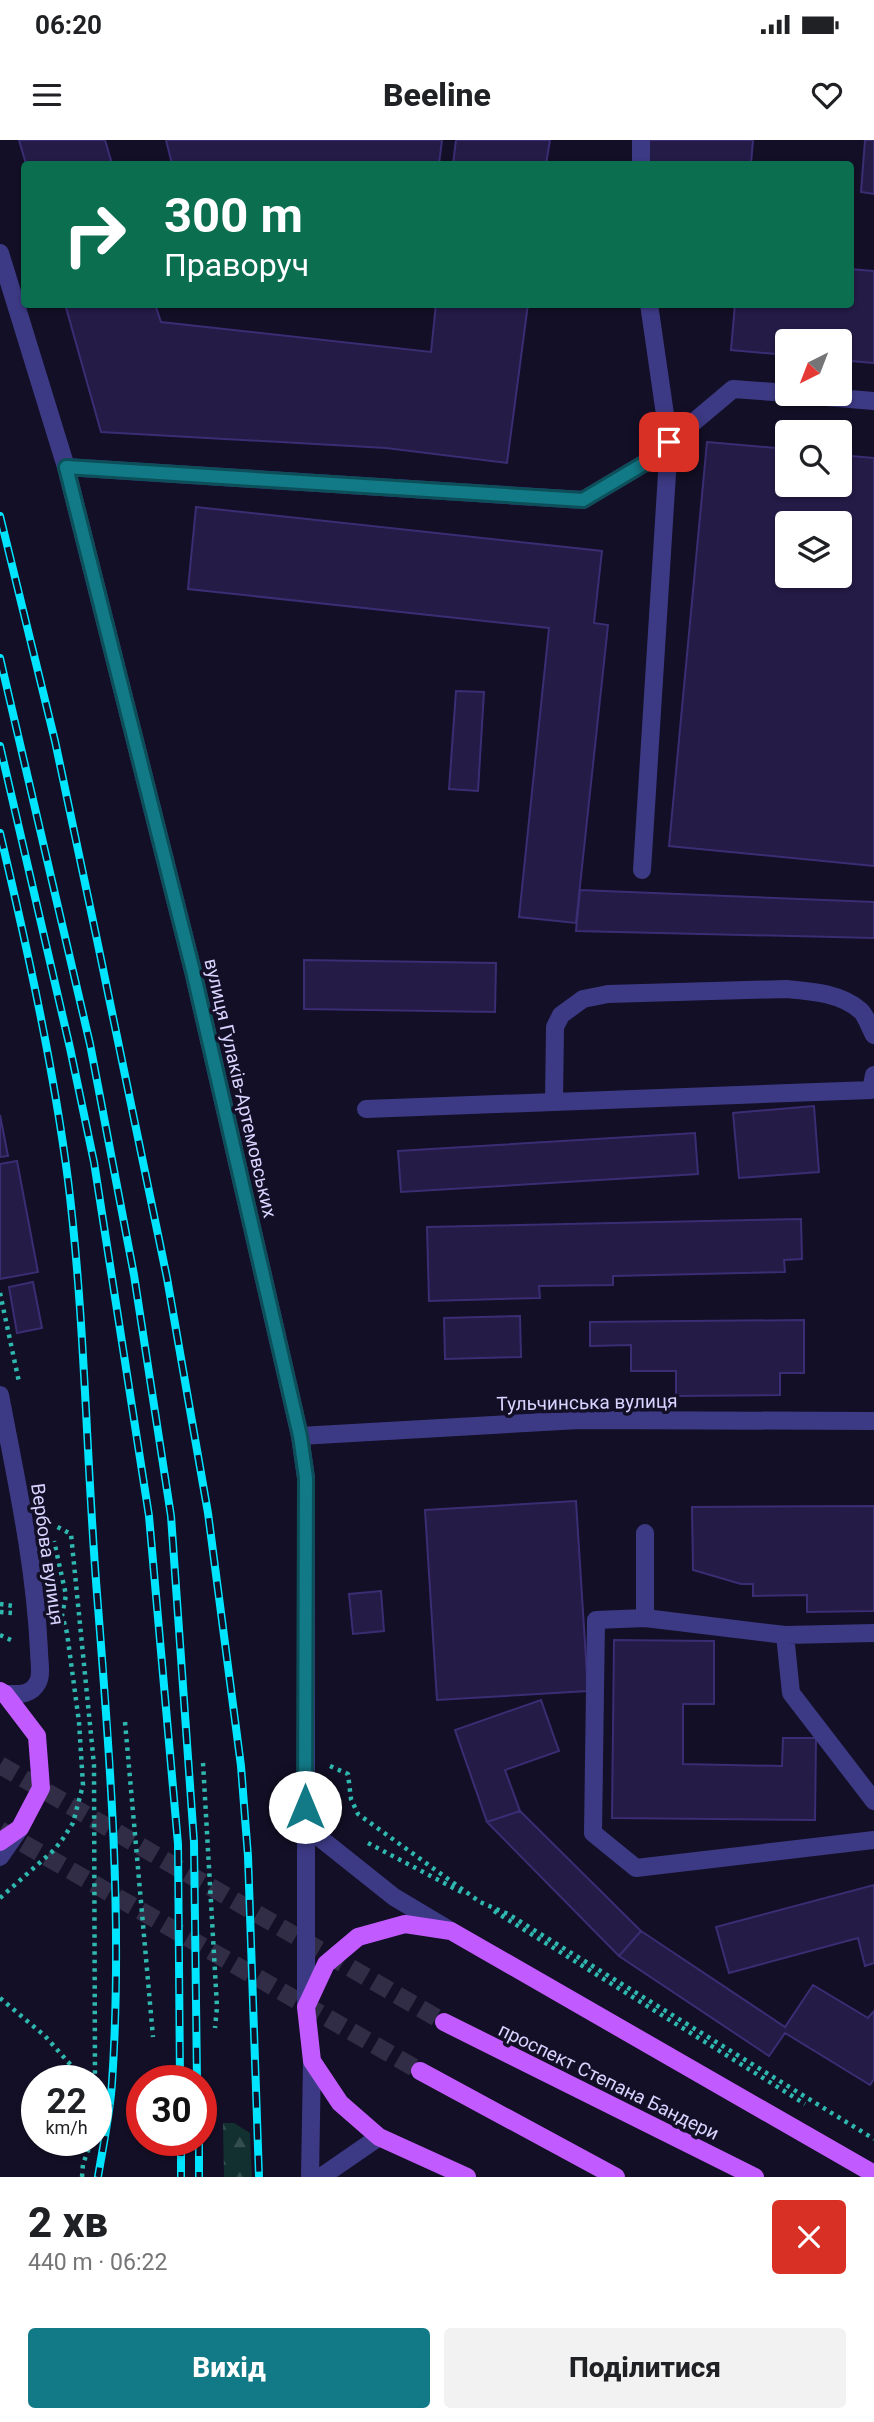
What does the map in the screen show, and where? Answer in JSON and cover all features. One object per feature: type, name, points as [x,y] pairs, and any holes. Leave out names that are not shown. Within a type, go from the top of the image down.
[{"type":"main road","points":[[0,1842],[20,1828],[41,1788],[37,1736],[3,1693]]},
{"type":"main road","points":[[467,2177],[379,2137],[340,2104],[312,2061],[306,2007],[326,1964],[358,1937],[405,1924],[451,1931],[874,2174]]},
{"type":"main road","name":"проспект Степана Бандери","points":[[444,2022],[755,2177]]},
{"type":"main road","points":[[420,2071],[615,2177]]},
{"type":"street","points":[[641,140],[641,161]]},
{"type":"street","name":"вулиця Гулаків-Артемовських","points":[[0,253],[66,467],[193,971],[300,1436],[306,1478],[306,2007]]},
{"type":"street","points":[[642,870],[669,442],[650,308]]},
{"type":"street","points":[[66,467],[583,500],[645,463],[733,389],[775,393]]},
{"type":"street","points":[[852,399],[874,401]]},
{"type":"street","points":[[554,1101],[555,1027],[561,1015],[583,999],[608,994],[786,989],[807,991],[836,997],[862,1011],[874,1035]]},
{"type":"street","points":[[366,1109],[871,1090],[874,1075]]},
{"type":"street","name":"Вербова вулиця","points":[[0,1395],[27,1534],[40,1680],[34,1689],[25,1694],[3,1693]]},
{"type":"street","name":"Тульчинська вулиця","points":[[300,1436],[579,1420],[874,1421]]},
{"type":"street","points":[[645,1533],[645,1618]]},
{"type":"street","points":[[874,1633],[785,1635],[645,1618],[596,1620],[593,1833],[636,1868],[874,1840]]},
{"type":"street","points":[[785,1635],[791,1693],[874,1801]]},
{"type":"street","points":[[305,1826],[394,1897],[451,1931]]},
{"type":"street","points":[[0,1857],[20,1828]]},
{"type":"street","points":[[310,2177],[312,2061]]},
{"type":"street","points":[[321,2177],[379,2137]]},
{"type":"path","points":[[50,1523],[71,1534],[94,1765],[95,2065]]},
{"type":"path","points":[[0,1635],[13,1641]]},
{"type":"path","points":[[125,1722],[153,2037]]},
{"type":"path","points":[[203,1763],[215,2028]]},
{"type":"path","points":[[330,1766],[348,1773],[351,1799],[358,1814],[480,1902],[874,2146]]},
{"type":"path","points":[[363,1841],[508,1914],[874,2139]]},
{"type":"path","points":[[0,1998],[45,2035],[71,2065]]},
{"type":"path","points":[[82,2177],[86,2156]]},
{"type":"green space","points":[[223,2123],[234,2123],[250,2133],[252,2177],[224,2177]]},
{"type":"building","points":[[19,140],[105,140],[111,161],[25,161]]},
{"type":"building","points":[[166,140],[442,140],[439,161],[171,161]]},
{"type":"building","points":[[456,140],[550,140],[546,161],[453,161]]},
{"type":"building","points":[[648,140],[753,140],[751,161],[646,161]]},
{"type":"building","points":[[865,140],[874,140],[874,194],[861,192]]},
{"type":"building","points":[[854,269],[874,271],[874,363],[852,361],[852,329],[775,329],[775,354],[731,350],[735,308],[854,308]]},
{"type":"building","points":[[66,308],[156,308],[161,322],[431,352],[436,308],[527,308],[507,463],[386,448],[101,432]]},
{"type":"building","points":[[707,442],[775,448],[775,497],[852,497],[852,456],[874,458],[874,866],[669,846]]},
{"type":"building","points":[[196,507],[602,551],[594,623],[608,625],[576,923],[519,917],[549,628],[188,589]]},
{"type":"building","points":[[456,691],[484,692],[478,791],[449,789]]},
{"type":"building","points":[[580,890],[874,902],[874,938],[576,931]]},
{"type":"building","points":[[304,960],[496,963],[495,1012],[304,1009]]},
{"type":"building","points":[[814,1106],[819,1172],[739,1178],[733,1113]]},
{"type":"building","points":[[0,1115],[8,1156],[0,1157]]},
{"type":"building","points":[[695,1133],[698,1174],[401,1192],[398,1151]]},
{"type":"building","points":[[17,1161],[38,1272],[0,1279],[0,1164]]},
{"type":"building","points":[[801,1219],[802,1259],[784,1260],[785,1272],[613,1276],[613,1285],[539,1286],[540,1298],[429,1301],[427,1227]]},
{"type":"building","points":[[33,1282],[42,1328],[17,1333],[9,1287]]},
{"type":"building","points":[[520,1316],[521,1357],[445,1359],[444,1318]]},
{"type":"building","points":[[804,1320],[804,1373],[780,1373],[780,1395],[676,1396],[676,1371],[631,1371],[631,1345],[590,1346],[590,1322]]},
{"type":"building","points":[[576,1501],[588,1691],[437,1700],[425,1510]]},
{"type":"building","points":[[874,1506],[874,1611],[807,1612],[807,1595],[753,1596],[753,1584],[741,1584],[693,1570],[692,1507]]},
{"type":"building","points":[[381,1591],[384,1631],[353,1634],[349,1594]]},
{"type":"building","points":[[614,1640],[714,1641],[714,1704],[683,1704],[683,1764],[782,1766],[783,1738],[816,1738],[815,1820],[612,1818]]},
{"type":"building","points":[[541,1700],[559,1751],[505,1770],[520,1811],[487,1822],[455,1730]]},
{"type":"building","points":[[520,1811],[641,1931],[619,1956],[487,1822]]},
{"type":"building","points":[[874,1885],[874,1963],[865,1966],[858,1938],[729,1973],[716,1927]]},
{"type":"building","points":[[641,1931],[785,2027],[813,1985],[868,2018],[874,2011],[874,2079],[870,2085],[785,2033],[769,2056],[619,1956]]},
{"type":"tunnel","points":[[0,1765],[444,2022]]},
{"type":"tunnel","points":[[0,1830],[420,2071]]},
{"type":"railway","points":[[0,516],[55,741],[96,935],[167,1278],[208,1513],[241,1766],[248,1856],[259,2177]]},
{"type":"railway","points":[[0,658],[90,1044],[134,1275],[171,1516],[194,1842],[197,2065]]},
{"type":"railway","points":[[0,746],[94,1162],[149,1516],[178,1844],[180,2065]]},
{"type":"railway","points":[[0,833],[55,1093],[74,1232],[82,1335],[116,1900],[112,2083],[98,2177]]},
{"type":"railway","points":[[181,2156],[181,2177]]},
{"type":"railway","points":[[199,2156],[199,2177]]},
{"type":"route","points":[[305,1807],[306,1478],[300,1436],[193,971],[66,467],[583,500],[645,463],[669,442]]}]
